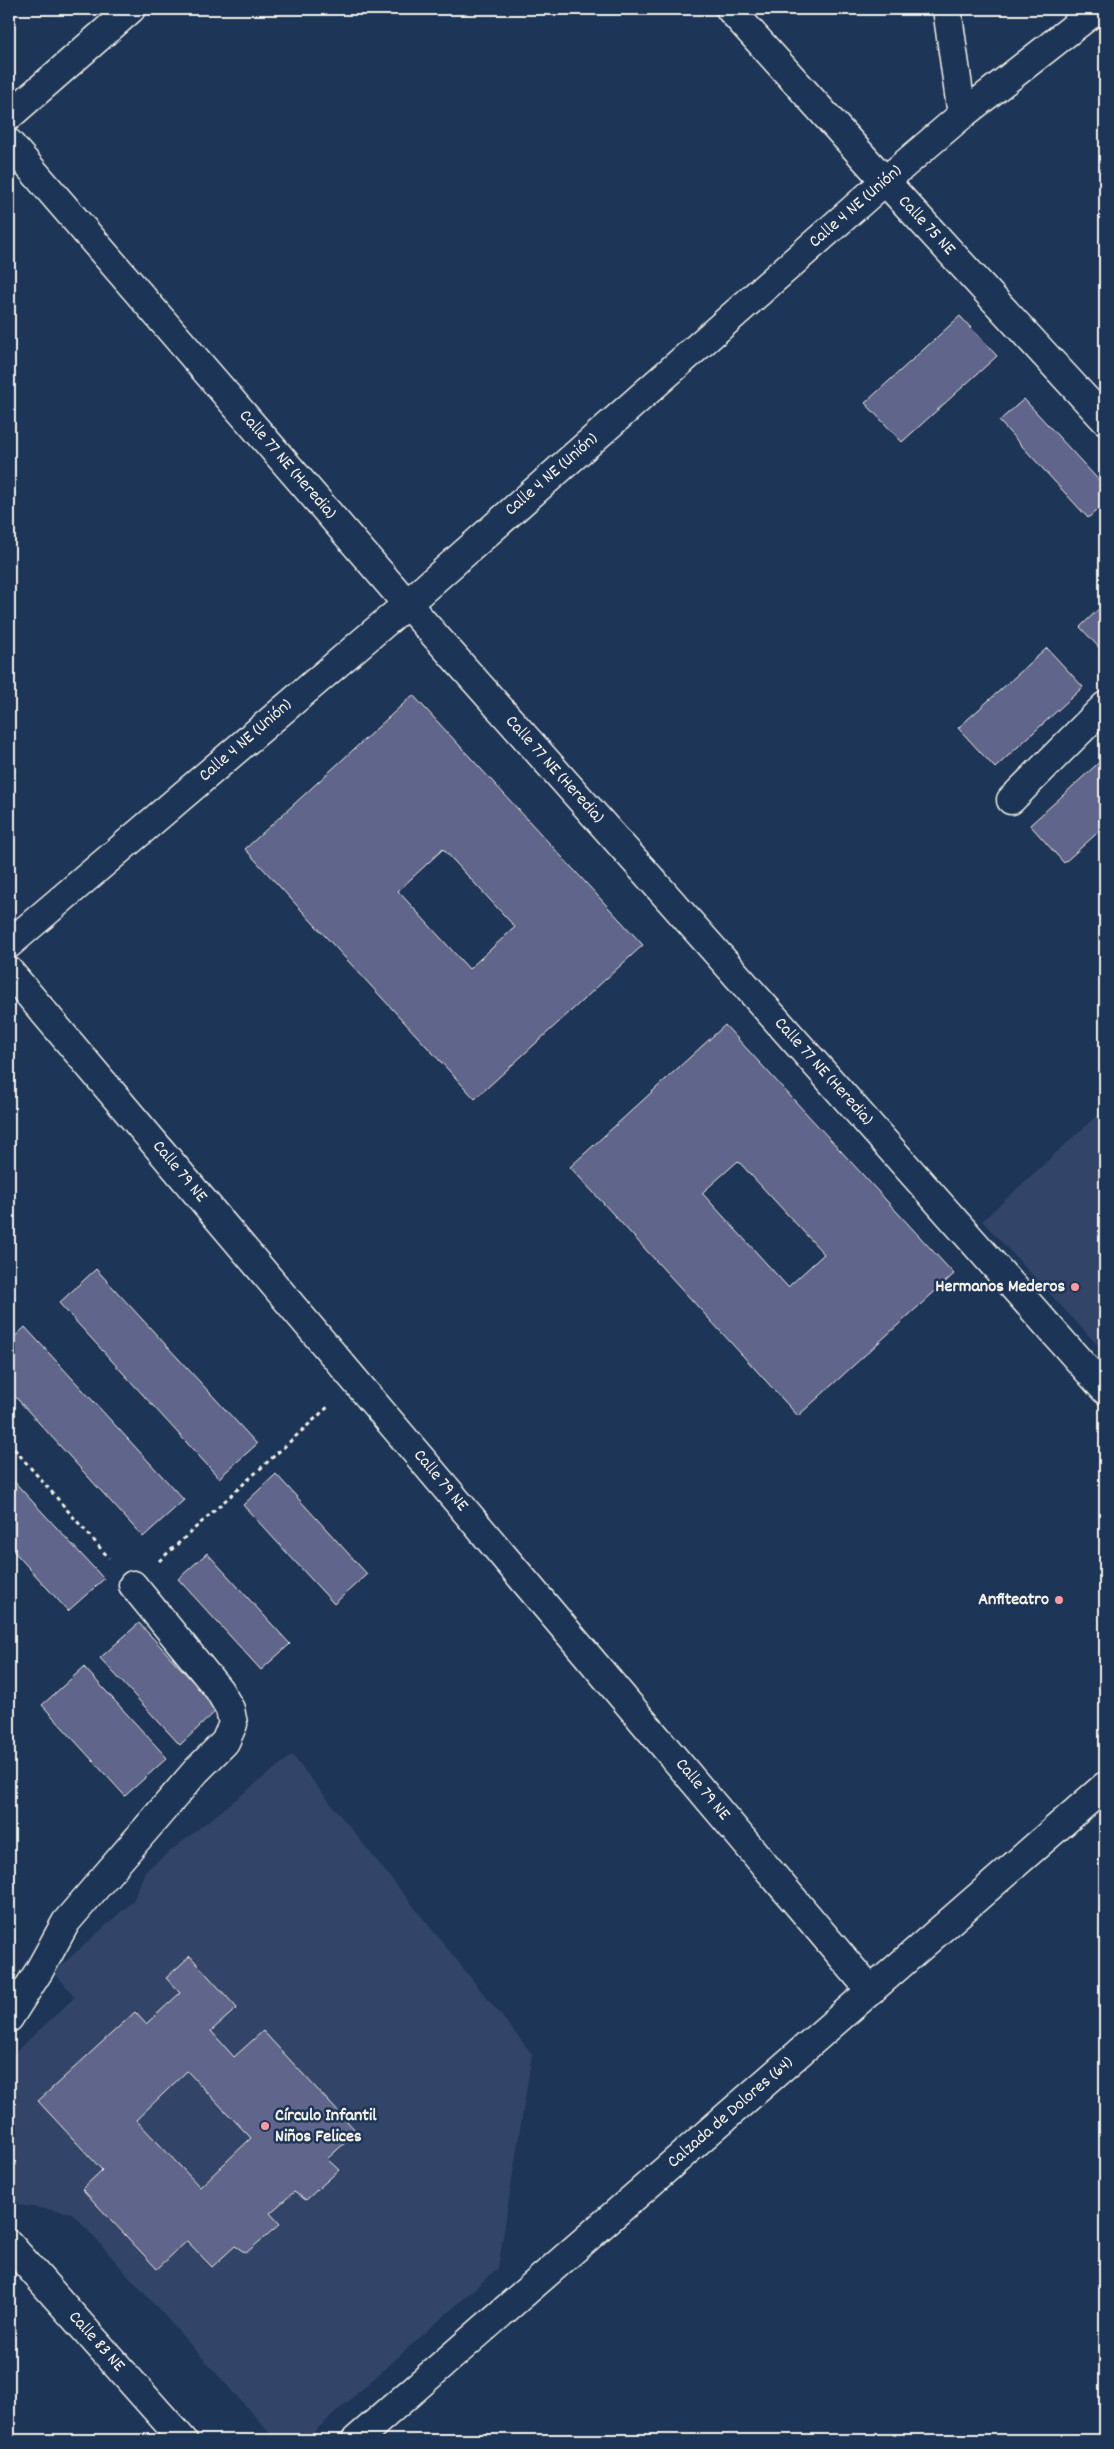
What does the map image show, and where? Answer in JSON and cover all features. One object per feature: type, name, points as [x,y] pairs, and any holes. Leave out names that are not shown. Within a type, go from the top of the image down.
[{"type":"street","points":[[9,116],[131,9]]},
{"type":"street","name":"Calle 75 NE","points":[[730,9],[1105,420]]},
{"type":"street","points":[[947,9],[962,116]]},
{"type":"street","name":"Calle 4 NE (Unión)","points":[[9,944],[407,604],[885,181],[962,116],[1097,9]]},
{"type":"street","name":"Calle 77 NE (Heredia)","points":[[9,143],[407,604],[1105,1390]]},
{"type":"street","points":[[1011,800],[1105,706]]},
{"type":"street","name":"Calle 79 NE","points":[[9,971],[871,1991]]},
{"type":"street","points":[[9,2018],[39,1971],[66,1922],[196,1771],[224,1742],[233,1724],[230,1709],[219,1690],[133,1585]]},
{"type":"street","name":"Calzada de Dolores (64)","points":[[356,2440],[1105,1786]]},
{"type":"street","name":"Calle 83 NE","points":[[9,2244],[183,2440]]},
{"type":"path","points":[[9,1442],[133,1585],[356,1381]]},
{"type":"shaded area","name":"Hermanos Mederos","points":[[1105,1108],[1105,1353],[982,1221]]},
{"type":"shaded area","name":"Círculo Infantil Niños Felices","points":[[292,1755],[532,2054],[498,2268],[305,2440],[276,2440],[72,2213],[19,2205],[9,2194],[9,2058],[75,1997],[54,1972],[133,1901],[145,1871]]},
{"type":"building","points":[[960,316],[997,356],[902,442],[865,403]]},
{"type":"building","points":[[1024,399],[1105,487],[1105,503],[1088,518],[999,421]]},
{"type":"building","points":[[1105,603],[1105,654],[1080,627]]},
{"type":"building","points":[[1047,648],[1083,687],[995,768],[958,728]]},
{"type":"building","points":[[413,695],[643,945],[475,1099],[245,849]],"holes":[[[443,849],[515,927],[469,969],[398,891]]]},
{"type":"building","points":[[1105,757],[1105,826],[1064,863],[1030,825]]},
{"type":"building","points":[[725,1025],[954,1274],[798,1416],[570,1167]],"holes":[[[738,1161],[824,1254],[788,1287],[702,1193]]]},
{"type":"building","points":[[96,1269],[257,1444],[219,1478],[59,1303]]},
{"type":"building","points":[[25,1327],[184,1500],[143,1537],[9,1390],[9,1342]]},
{"type":"building","points":[[276,1474],[367,1574],[334,1604],[243,1505]]},
{"type":"building","points":[[9,1476],[104,1579],[68,1611],[9,1546]]},
{"type":"building","points":[[207,1553],[290,1644],[261,1670],[178,1579]]},
{"type":"building","points":[[139,1623],[218,1709],[180,1745],[100,1658]]},
{"type":"building","points":[[84,1667],[167,1758],[125,1796],[42,1705]]},
{"type":"building","points":[[190,1956],[237,2008],[211,2031],[234,2057],[263,2031],[357,2132],[327,2159],[339,2170],[306,2200],[294,2192],[270,2213],[280,2224],[246,2253],[235,2246],[212,2267],[187,2241],[157,2269],[82,2189],[102,2170],[38,2101],[135,2012],[146,2024],[180,1993],[166,1978]],"holes":[[[187,2071],[251,2138],[200,2187],[136,2120]]]},
{"type":"place","name":"Hermanos Mederos","points":[[1075,1287]]},
{"type":"place","name":"Anfiteatro","points":[[1059,1600]]},
{"type":"place","name":"Círculo Infantil Niños Felices","points":[[265,2126]]}]
